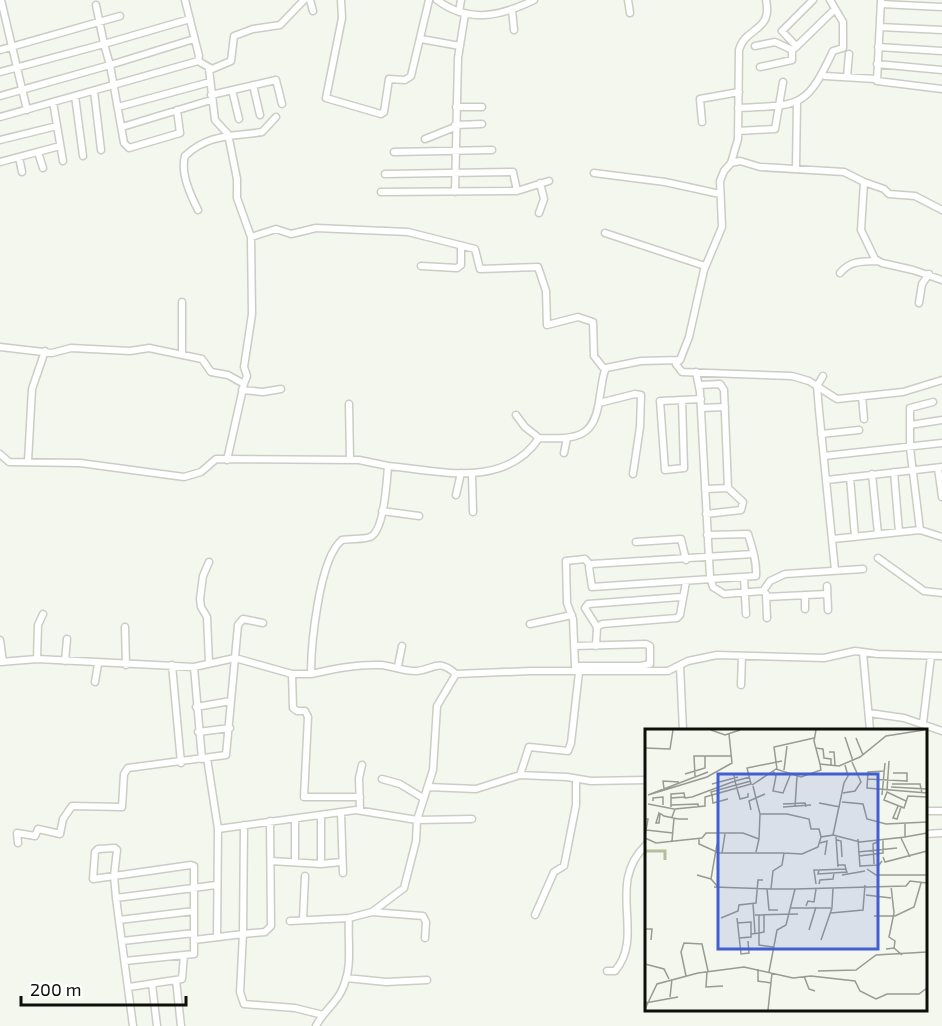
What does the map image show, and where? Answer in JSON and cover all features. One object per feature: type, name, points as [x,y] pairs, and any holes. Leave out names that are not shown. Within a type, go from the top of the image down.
[{"type":"street","points":[[1,0],[14,46],[27,110]]},
{"type":"street","points":[[185,0],[198,61],[208,69],[216,123],[228,134],[237,179],[237,198],[251,237],[252,314],[243,387],[227,460]]},
{"type":"street","points":[[208,69],[231,61],[234,36],[252,29],[280,25],[304,0]]},
{"type":"street","points":[[310,0],[313,11]]},
{"type":"street","points":[[341,0],[343,13],[325,95],[328,99],[383,114],[388,80],[408,80],[421,39],[429,0]]},
{"type":"street","points":[[437,0],[462,13],[482,16],[512,10],[534,0]]},
{"type":"street","points":[[455,192],[454,150],[461,0]]},
{"type":"street","points":[[628,0],[630,13]]},
{"type":"street","points":[[766,0],[768,12],[765,22],[741,44],[737,72],[738,131],[731,163],[722,175],[720,194],[722,227],[705,266],[688,337],[680,360],[676,364],[679,370],[686,373],[792,376],[817,386],[834,398],[903,392],[942,380]]},
{"type":"street","points":[[794,48],[782,31],[813,0]]},
{"type":"street","points":[[738,108],[781,106],[806,97],[816,86],[833,51],[843,48],[843,22],[830,0]]},
{"type":"street","points":[[876,79],[881,2],[942,7]]},
{"type":"street","points":[[96,5],[115,85],[124,143],[129,148],[180,133],[177,110]]},
{"type":"street","points":[[760,67],[792,60],[794,48],[835,9]]},
{"type":"street","points":[[512,10],[514,30]]},
{"type":"street","points":[[0,50],[120,16]]},
{"type":"street","points":[[0,72],[190,19]]},
{"type":"street","points":[[879,27],[942,30]]},
{"type":"street","points":[[0,96],[194,39]]},
{"type":"street","points":[[421,39],[460,46]]},
{"type":"street","points":[[755,46],[775,42],[794,48]]},
{"type":"street","points":[[878,47],[942,51]]},
{"type":"street","points":[[847,77],[849,54]]},
{"type":"street","points":[[0,117],[198,61]]},
{"type":"street","points":[[877,64],[942,70]]},
{"type":"street","points":[[825,76],[876,79],[882,83],[942,89]]},
{"type":"street","points":[[122,127],[232,90],[276,80],[282,104]]},
{"type":"street","points":[[118,106],[210,82]]},
{"type":"street","points":[[738,131],[775,129],[781,106],[783,82]]},
{"type":"street","points":[[253,85],[260,115]]},
{"type":"street","points":[[232,90],[239,119]]},
{"type":"street","points":[[94,91],[101,150]]},
{"type":"street","points":[[702,122],[700,99],[739,92]]},
{"type":"street","points":[[75,96],[83,156]]},
{"type":"street","points":[[796,168],[797,101]]},
{"type":"street","points":[[53,102],[63,161]]},
{"type":"street","points":[[456,107],[482,108]]},
{"type":"street","points":[[198,210],[188,186],[183,162],[185,156],[214,138],[228,134],[262,132],[276,117]]},
{"type":"street","points":[[425,139],[455,126],[482,124]]},
{"type":"street","points":[[0,140],[57,126]]},
{"type":"street","points":[[0,162],[60,146]]},
{"type":"street","points":[[394,152],[492,150]]},
{"type":"street","points":[[38,152],[43,168]]},
{"type":"street","points":[[19,157],[22,172]]},
{"type":"street","points":[[731,163],[740,161],[760,166],[844,172],[884,189],[889,194],[915,196],[942,210]]},
{"type":"street","points":[[385,174],[513,172],[517,191]]},
{"type":"street","points":[[594,173],[665,182],[720,194]]},
{"type":"street","points":[[381,192],[517,191],[549,180]]},
{"type":"street","points":[[864,182],[861,230],[878,261]]},
{"type":"street","points":[[539,213],[544,199],[540,183]]},
{"type":"street","points":[[251,237],[276,229],[291,234],[316,228],[408,232],[476,251],[477,266],[480,269],[526,265],[540,268],[546,291],[547,325],[578,318],[593,322],[594,356],[605,370],[595,421],[590,429],[578,436],[539,438],[525,427],[516,415]]},
{"type":"street","points":[[605,233],[705,266]]},
{"type":"street","points":[[421,266],[457,268],[461,264],[461,246]]},
{"type":"street","points":[[840,273],[848,264],[878,261],[929,274],[942,280]]},
{"type":"street","points":[[919,303],[922,284],[929,274]]},
{"type":"street","points":[[182,303],[182,356]]},
{"type":"street","points":[[0,346],[52,353],[83,347],[130,351],[149,348],[201,359],[208,370],[228,375],[243,387],[263,392],[281,389]]},
{"type":"street","points":[[28,461],[32,389],[45,351]]},
{"type":"street","points":[[605,370],[620,363],[680,360]]},
{"type":"street","points":[[696,372],[701,399],[707,535],[710,580],[713,587],[724,594],[745,592],[827,594]]},
{"type":"street","points":[[823,376],[817,386],[835,570]]},
{"type":"street","points":[[699,385],[722,385],[728,488]]},
{"type":"street","points":[[599,403],[635,394],[641,395],[640,428],[633,474]]},
{"type":"street","points":[[862,396],[864,419]]},
{"type":"street","points":[[682,400],[684,468],[665,470],[660,402],[682,400],[701,399]]},
{"type":"street","points":[[920,530],[915,471],[910,448],[910,406],[933,402]]},
{"type":"street","points":[[349,404],[350,460]]},
{"type":"street","points":[[701,408],[725,407]]},
{"type":"street","points":[[910,425],[942,420]]},
{"type":"street","points":[[821,434],[859,430]]},
{"type":"street","points":[[0,454],[9,462],[96,464],[184,477],[201,472],[212,460],[350,460],[472,474],[495,471],[513,462],[532,449],[539,438]]},
{"type":"street","points":[[564,453],[567,438]]},
{"type":"street","points":[[824,456],[942,443]]},
{"type":"street","points":[[311,674],[311,646],[320,590],[333,553],[342,540],[372,537],[382,511],[388,466]]},
{"type":"street","points":[[827,480],[940,468],[942,497]]},
{"type":"street","points":[[894,472],[899,532]]},
{"type":"street","points":[[456,495],[461,473]]},
{"type":"street","points":[[472,474],[473,512]]},
{"type":"street","points":[[872,474],[878,534]]},
{"type":"street","points":[[850,477],[855,537]]},
{"type":"street","points":[[705,489],[728,488],[743,502],[741,510],[706,514]]},
{"type":"street","points":[[382,511],[419,516]]},
{"type":"street","points":[[833,539],[920,530],[942,537]]},
{"type":"street","points":[[574,646],[646,644],[650,646],[650,664],[577,667],[574,646],[572,615],[567,603],[566,561],[585,559],[590,565],[591,587],[597,589],[744,578],[757,575],[746,532],[707,535]]},
{"type":"street","points":[[636,542],[681,539],[686,560]]},
{"type":"street","points":[[590,565],[753,554]]},
{"type":"street","points":[[878,558],[924,591],[942,593]]},
{"type":"street","points":[[209,562],[203,576],[200,599],[201,607],[207,616],[209,663]]},
{"type":"street","points":[[767,618],[766,594],[770,582],[785,574],[863,569]]},
{"type":"street","points":[[744,578],[746,614]]},
{"type":"street","points":[[597,627],[615,622],[677,618],[680,615],[681,597],[686,582]]},
{"type":"street","points":[[827,586],[828,610]]},
{"type":"street","points":[[805,595],[806,609]]},
{"type":"street","points":[[596,646],[597,627],[585,608],[588,604],[681,597]]},
{"type":"street","points":[[37,659],[38,625],[43,614]]},
{"type":"street","points":[[530,624],[572,615]]},
{"type":"street","points":[[18,843],[17,833],[35,836],[37,829],[61,833],[63,819],[72,806],[122,807],[124,774],[128,768],[181,763],[226,755],[239,622],[243,619],[264,623]]},
{"type":"street","points":[[125,627],[126,665]]},
{"type":"street","points":[[65,661],[67,639]]},
{"type":"street","points":[[0,640],[1,662],[37,659],[98,664],[194,667],[235,658],[292,674],[311,674],[363,665],[398,666],[417,671],[437,665],[447,667],[456,674],[531,671],[668,671],[688,661],[717,655],[824,658],[853,651],[942,656]]},
{"type":"street","points":[[398,666],[402,646]]},
{"type":"street","points":[[863,653],[870,729]]},
{"type":"street","points":[[741,685],[742,656]]},
{"type":"street","points":[[923,723],[931,656]]},
{"type":"street","points":[[95,682],[98,664]]},
{"type":"street","points":[[172,665],[181,763]]},
{"type":"street","points":[[680,666],[683,729]]},
{"type":"street","points":[[194,667],[198,732],[218,829],[217,937]]},
{"type":"street","points":[[520,775],[529,747],[568,751],[572,743],[579,672]]},
{"type":"street","points":[[292,674],[293,708],[297,711],[305,711],[308,717],[304,797],[360,797]]},
{"type":"street","points":[[372,912],[404,888],[416,841],[417,820],[435,755],[437,706],[456,674]]},
{"type":"street","points":[[196,707],[231,701]]},
{"type":"street","points":[[869,712],[923,723],[942,731]]},
{"type":"street","points":[[198,732],[230,728]]},
{"type":"street","points":[[360,810],[362,765]]},
{"type":"street","points":[[428,787],[476,789],[520,775],[567,777],[576,780],[645,780]]},
{"type":"street","points":[[382,779],[400,784],[423,798]]},
{"type":"street","points":[[536,915],[554,872],[564,866],[576,805],[576,780]]},
{"type":"street","points":[[218,829],[360,810],[417,820],[472,819]]},
{"type":"street","points":[[341,813],[343,873]]},
{"type":"street","points":[[321,817],[321,864]]},
{"type":"street","points":[[295,819],[295,862]]},
{"type":"street","points":[[122,941],[217,937],[270,930],[270,821]]},
{"type":"street","points":[[244,825],[240,992],[242,1002],[295,1008],[323,1015]]},
{"type":"street","points":[[927,834],[942,833]]},
{"type":"street","points":[[607,971],[615,970],[623,955],[628,928],[625,888],[636,855],[645,846]]},
{"type":"street","points":[[125,961],[194,954],[194,868],[191,865],[114,876],[91,878],[96,850],[117,848],[114,876],[133,1026]]},
{"type":"street","points":[[271,861],[321,864],[341,862]]},
{"type":"street","points":[[303,920],[305,876]]},
{"type":"street","points":[[116,898],[216,885]]},
{"type":"street","points":[[119,920],[194,911]]},
{"type":"street","points":[[290,921],[349,918],[372,912],[421,916],[426,920],[426,938]]},
{"type":"street","points":[[316,1026],[341,992],[351,962],[349,918]]},
{"type":"street","points":[[129,987],[184,978],[184,956]]},
{"type":"street","points":[[346,978],[386,982],[427,980]]},
{"type":"street","points":[[176,980],[181,1026]]},
{"type":"street","points":[[152,984],[157,1026]]}]
